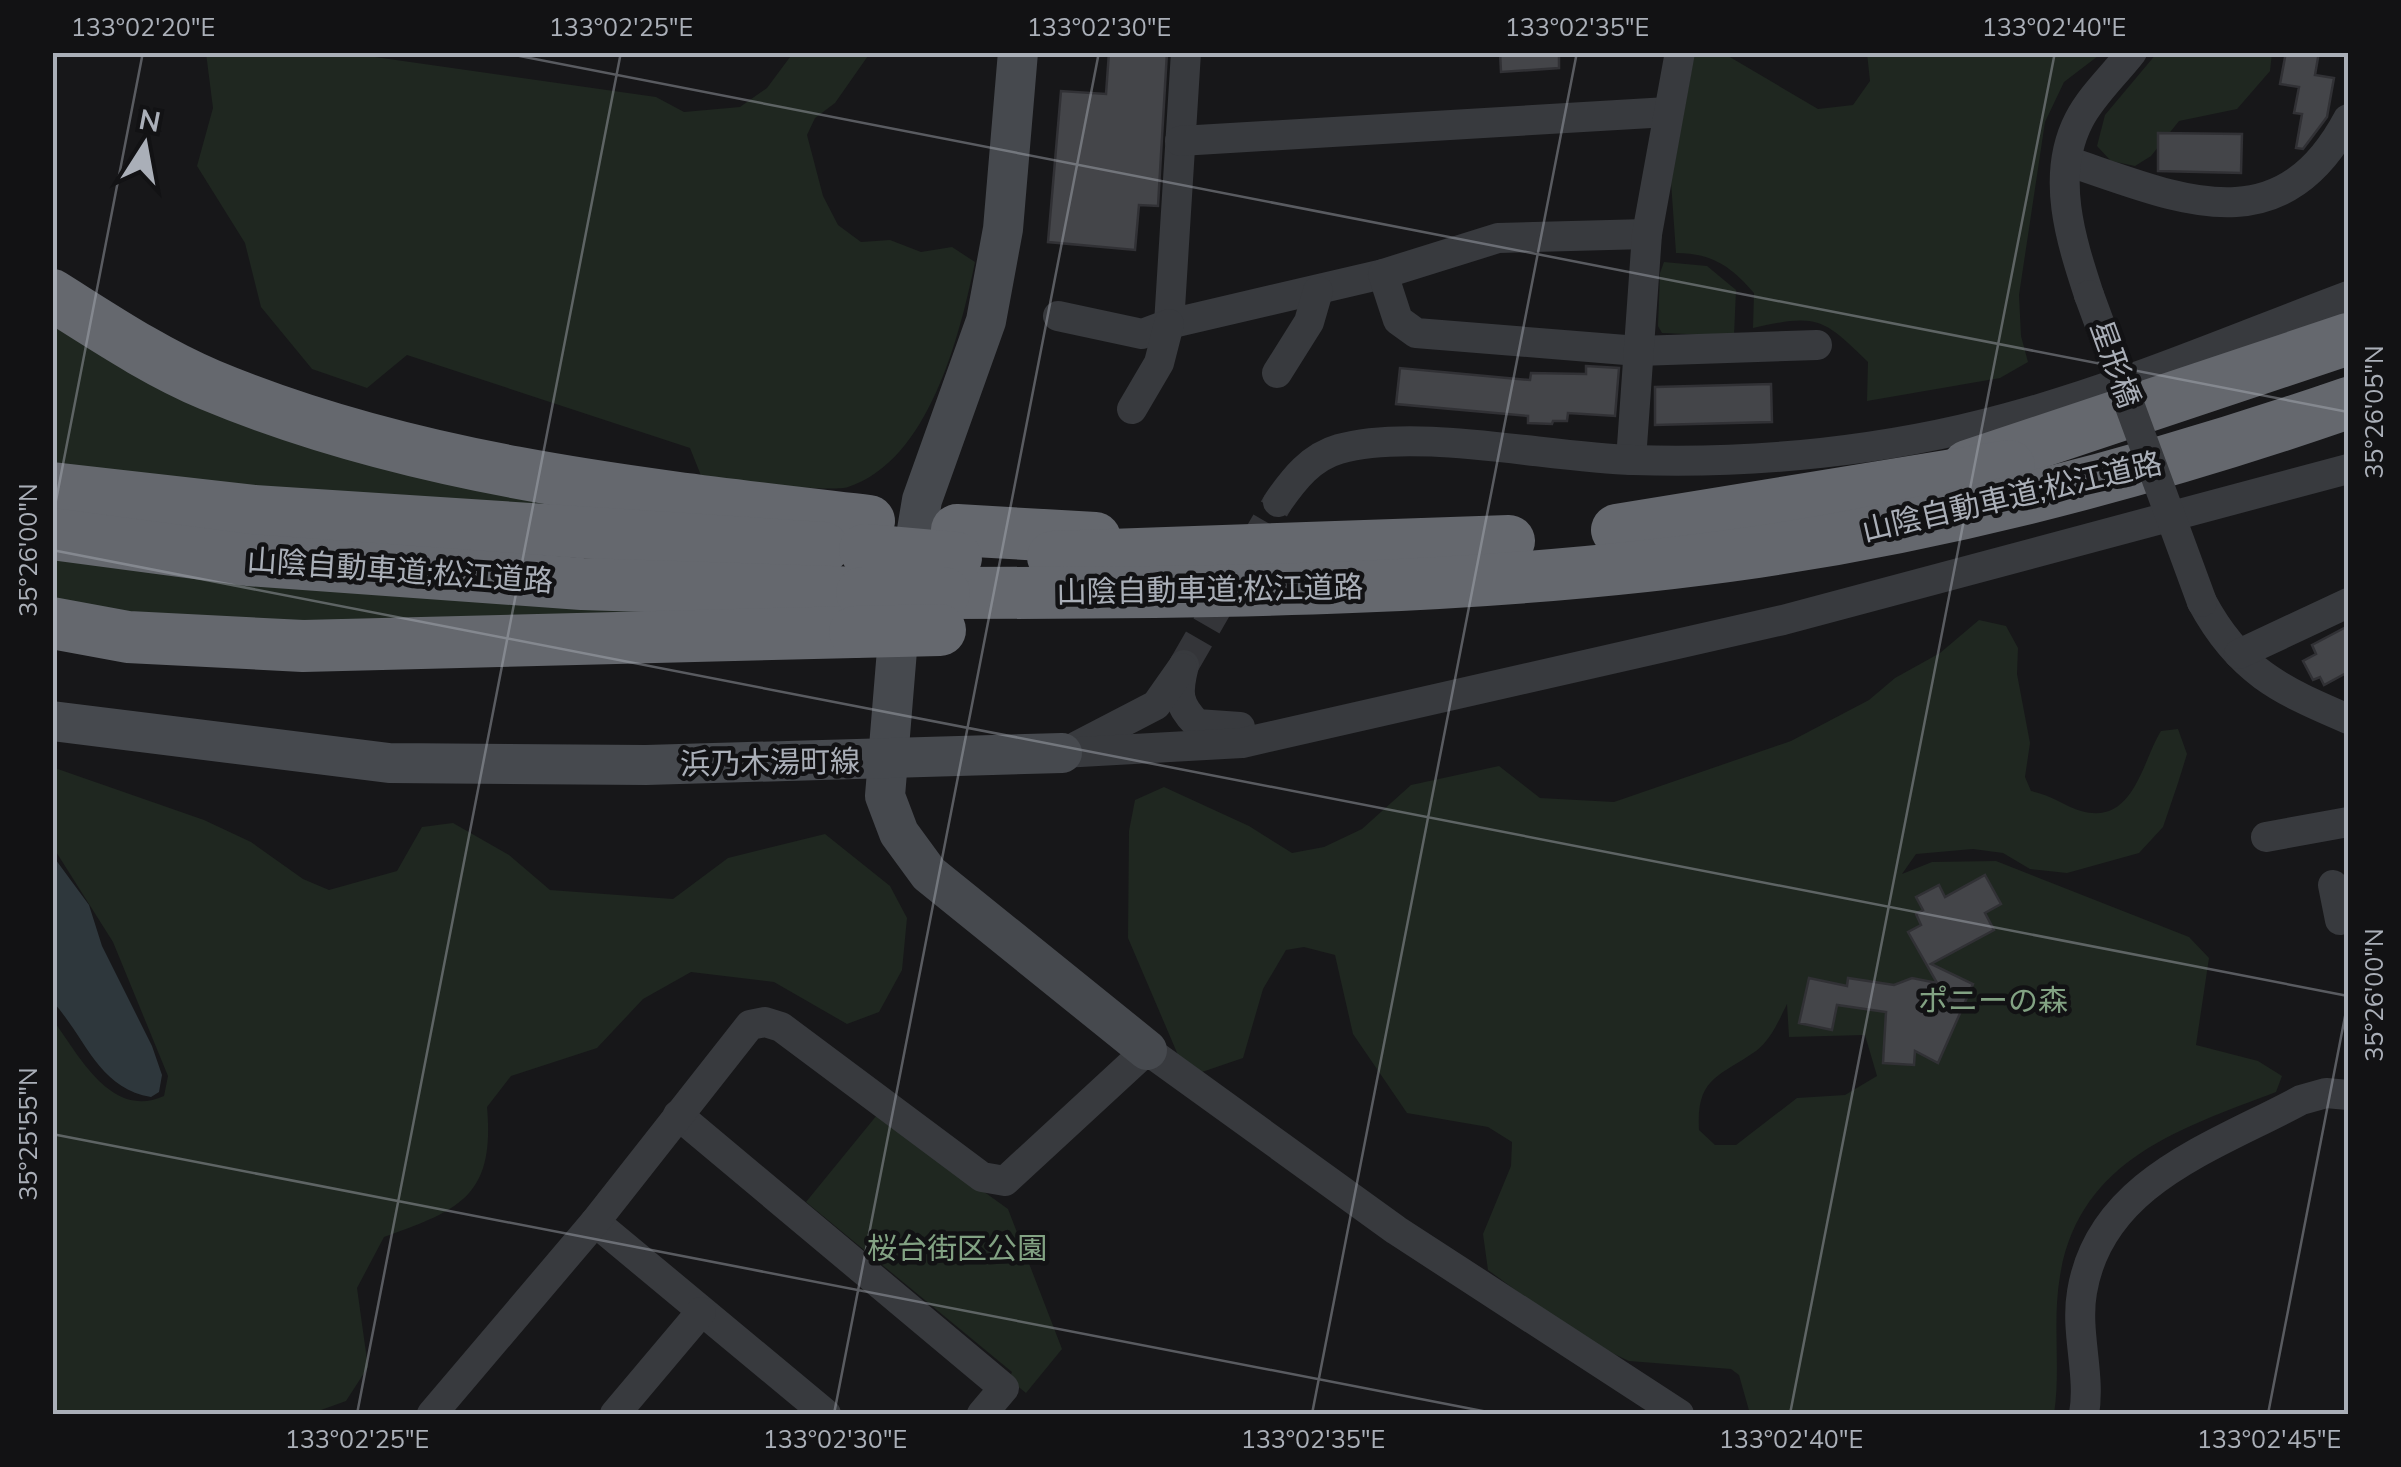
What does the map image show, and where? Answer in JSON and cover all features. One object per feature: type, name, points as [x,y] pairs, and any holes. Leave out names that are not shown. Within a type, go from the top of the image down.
[{"type":"highway","points":[[52,295],[208,384],[330,429],[624,492],[862,574],[949,578]]},
{"type":"highway","points":[[1910,486],[2348,339]]},
{"type":"highway","name":"山陰自動車道;松江道路","points":[[949,578],[1115,540],[1180,556],[1493,543],[1668,525],[1910,486],[2050,458],[2263,399],[2348,368]]},
{"type":"highway","name":"山陰自動車道;松江道路","points":[[949,578],[1281,619],[1567,588],[1898,527],[2023,498],[2232,443],[2348,403]]},
{"type":"highway","points":[[2023,498],[2123,498],[2348,434]]},
{"type":"highway","name":"山陰自動車道;松江道路","points":[[52,488],[862,574]]},
{"type":"highway","name":"山陰自動車道;松江道路","points":[[52,534],[288,563],[582,584],[862,574]]},
{"type":"highway","points":[[52,624],[128,637],[304,646],[862,574],[949,578]]},
{"type":"main road","name":"浜乃木湯町線","points":[[52,721],[389,763],[646,765],[887,760],[897,650],[922,500],[986,320],[1004,229],[1018,52]]},
{"type":"main road","points":[[1062,753],[887,760],[888,813],[930,874],[1147,1050]]},
{"type":"street","points":[[1132,409],[1160,363],[1169,324],[1186,52]]},
{"type":"street","points":[[1632,460],[1647,234],[1680,52]]},
{"type":"street","name":"星形橋","points":[[2132,52],[2079,120],[2068,161],[2070,235],[2089,294],[2202,602],[2216,628],[2275,687],[2348,720]]},
{"type":"street","points":[[1180,142],[1668,112]]},
{"type":"street","points":[[2068,161],[2180,198],[2251,203],[2276,196],[2313,172],[2348,119]]},
{"type":"street","points":[[1058,316],[1142,334],[1169,324],[1383,274],[1498,238],[1647,234]]},
{"type":"street","points":[[1383,274],[1398,320],[1416,334],[1638,352],[1817,344]]},
{"type":"street","points":[[1277,373],[1309,322],[1318,291]]},
{"type":"street","points":[[1278,502],[1299,471],[1338,449],[1400,443],[1632,460],[1766,458],[1896,442],[2006,419],[2091,392],[2348,296]]},
{"type":"street","points":[[1062,753],[1242,743],[1783,620],[2348,470]]},
{"type":"street","points":[[2239,654],[2348,604]]},
{"type":"street","points":[[1062,753],[1156,704],[1184,666],[1177,691],[1180,707],[1197,724],[1229,729],[1294,719],[1363,716]]},
{"type":"street","points":[[2266,837],[2348,822]]},
{"type":"street","points":[[432,1414],[596,1222],[750,1025],[781,1026],[982,1178],[1005,1180],[1147,1050],[1632,1402],[1679,1414]]},
{"type":"street","points":[[2084,1414],[2081,1296],[2091,1254],[2106,1224],[2147,1183],[2286,1108],[2314,1095],[2348,1095]]},
{"type":"street","points":[[678,1114],[1004,1388],[982,1414]]},
{"type":"street","points":[[596,1222],[812,1410]]},
{"type":"street","points":[[615,1414],[701,1312]]},
{"type":"green space","points":[[206,53],[347,53],[656,97],[684,112],[740,107],[767,88],[793,53],[870,53],[835,103],[815,118],[807,135],[823,196],[838,225],[861,242],[890,240],[921,252],[952,247],[975,262],[950,358],[936,392],[920,424],[900,451],[876,473],[848,487],[821,488],[702,478],[690,448],[407,355],[367,388],[312,369],[261,307],[245,243],[197,166],[213,108]]},
{"type":"green space","points":[[1723,53],[1818,109],[1853,105],[1870,81],[1867,53],[2102,53],[2064,82],[2045,122],[2019,295],[2021,336],[2028,362],[2000,378],[1867,401],[1868,362],[1840,336],[1805,321],[1753,328],[1754,293],[1738,276],[1711,259],[1676,253],[1671,182],[1694,57]]},
{"type":"green space","points":[[2157,53],[2272,53],[2270,71],[2237,109],[2179,121],[2151,156],[2135,166],[2111,161],[2097,146],[2105,115]]},
{"type":"green space","points":[[1664,262],[1707,266],[1736,290],[1734,336],[1662,333],[1658,326]]},
{"type":"green space","points":[[52,308],[81,330],[745,523],[53,474]]},
{"type":"green space","points":[[53,551],[756,606],[455,629],[53,612]]},
{"type":"green space","name":"ポニーの森","points":[[1979,620],[2006,626],[2018,648],[2017,674],[2030,743],[2025,777],[2031,791],[2081,811],[2099,813],[2125,800],[2161,731],[2178,729],[2187,754],[2163,827],[2139,853],[2067,873],[2030,869],[2003,853],[1973,849],[1916,854],[1902,874],[1932,862],[1996,861],[2189,937],[2209,958],[2196,1045],[2258,1061],[2282,1076],[2276,1092],[2204,1120],[2139,1154],[2111,1177],[2088,1204],[2071,1236],[2060,1276],[2054,1414],[1750,1414],[1739,1375],[1731,1369],[1629,1361],[1584,1340],[1488,1270],[1483,1234],[1511,1166],[1512,1142],[1488,1127],[1407,1113],[1353,1034],[1335,955],[1304,947],[1286,950],[1263,989],[1243,1058],[1202,1072],[1178,1055],[1128,938],[1129,831],[1135,800],[1164,787],[1249,826],[1292,853],[1324,847],[1362,829],[1411,785],[1499,766],[1540,798],[1614,802],[1791,741],[1869,700],[1895,678],[1940,653]],"holes":[[[1787,1004],[1789,1037],[1865,1035],[1877,1076],[1845,1095],[1797,1098],[1736,1145],[1715,1145],[1699,1130],[1701,1099],[1712,1080],[1761,1046]]]},
{"type":"green space","points":[[52,767],[204,820],[251,842],[303,879],[329,890],[397,871],[422,827],[453,823],[509,855],[550,890],[673,899],[728,858],[825,834],[890,886],[907,918],[902,970],[879,1012],[847,1024],[774,982],[691,972],[643,999],[597,1048],[511,1076],[487,1107],[488,1137],[478,1180],[452,1207],[384,1237],[357,1288],[368,1367],[346,1401],[310,1414],[53,1414],[53,1020],[86,1066],[112,1092],[145,1101],[164,1096],[168,1076],[113,942],[53,847]]},
{"type":"green space","name":"桜台街区公園","points":[[877,1115],[1008,1209],[1062,1349],[1026,1393],[1009,1379],[1012,1372],[806,1202]]},
{"type":"shaded area","points":[[53,856],[89,905],[102,946],[152,1046],[162,1075],[159,1092],[151,1097],[133,1092],[105,1072],[53,1002]]},
{"type":"building","points":[[1109,52],[1167,52],[1158,206],[1139,205],[1135,250],[1048,242],[1061,91],[1106,94]]},
{"type":"building","points":[[1500,52],[1559,52],[1559,68],[1501,72]]},
{"type":"building","points":[[2286,52],[2319,52],[2315,75],[2334,78],[2327,117],[2303,149],[2296,148],[2302,114],[2294,113],[2299,87],[2280,84]]},
{"type":"building","points":[[2158,133],[2242,134],[2241,173],[2158,171]]},
{"type":"building","points":[[1586,366],[1619,368],[1615,416],[1568,413],[1567,421],[1528,423],[1528,416],[1396,404],[1400,368],[1530,380],[1531,373],[1586,374]]},
{"type":"building","points":[[1771,384],[1772,422],[1655,425],[1655,387]]},
{"type":"building","points":[[2348,626],[2348,672],[2324,685],[2320,677],[2313,680],[2303,661],[2316,654],[2312,645]]},
{"type":"building","points":[[1985,875],[2001,904],[1985,913],[1994,930],[1931,964],[1973,984],[1938,1063],[1915,1051],[1914,1065],[1883,1063],[1886,1012],[1837,1005],[1832,1030],[1799,1023],[1809,978],[1847,986],[1848,978],[1894,985],[1912,978],[1937,983],[1908,932],[1921,925],[1916,914],[1923,910],[1916,897],[1939,885],[1945,897]]},
{"type":"tunnel","points":[[1184,665],[1278,502]]}]
